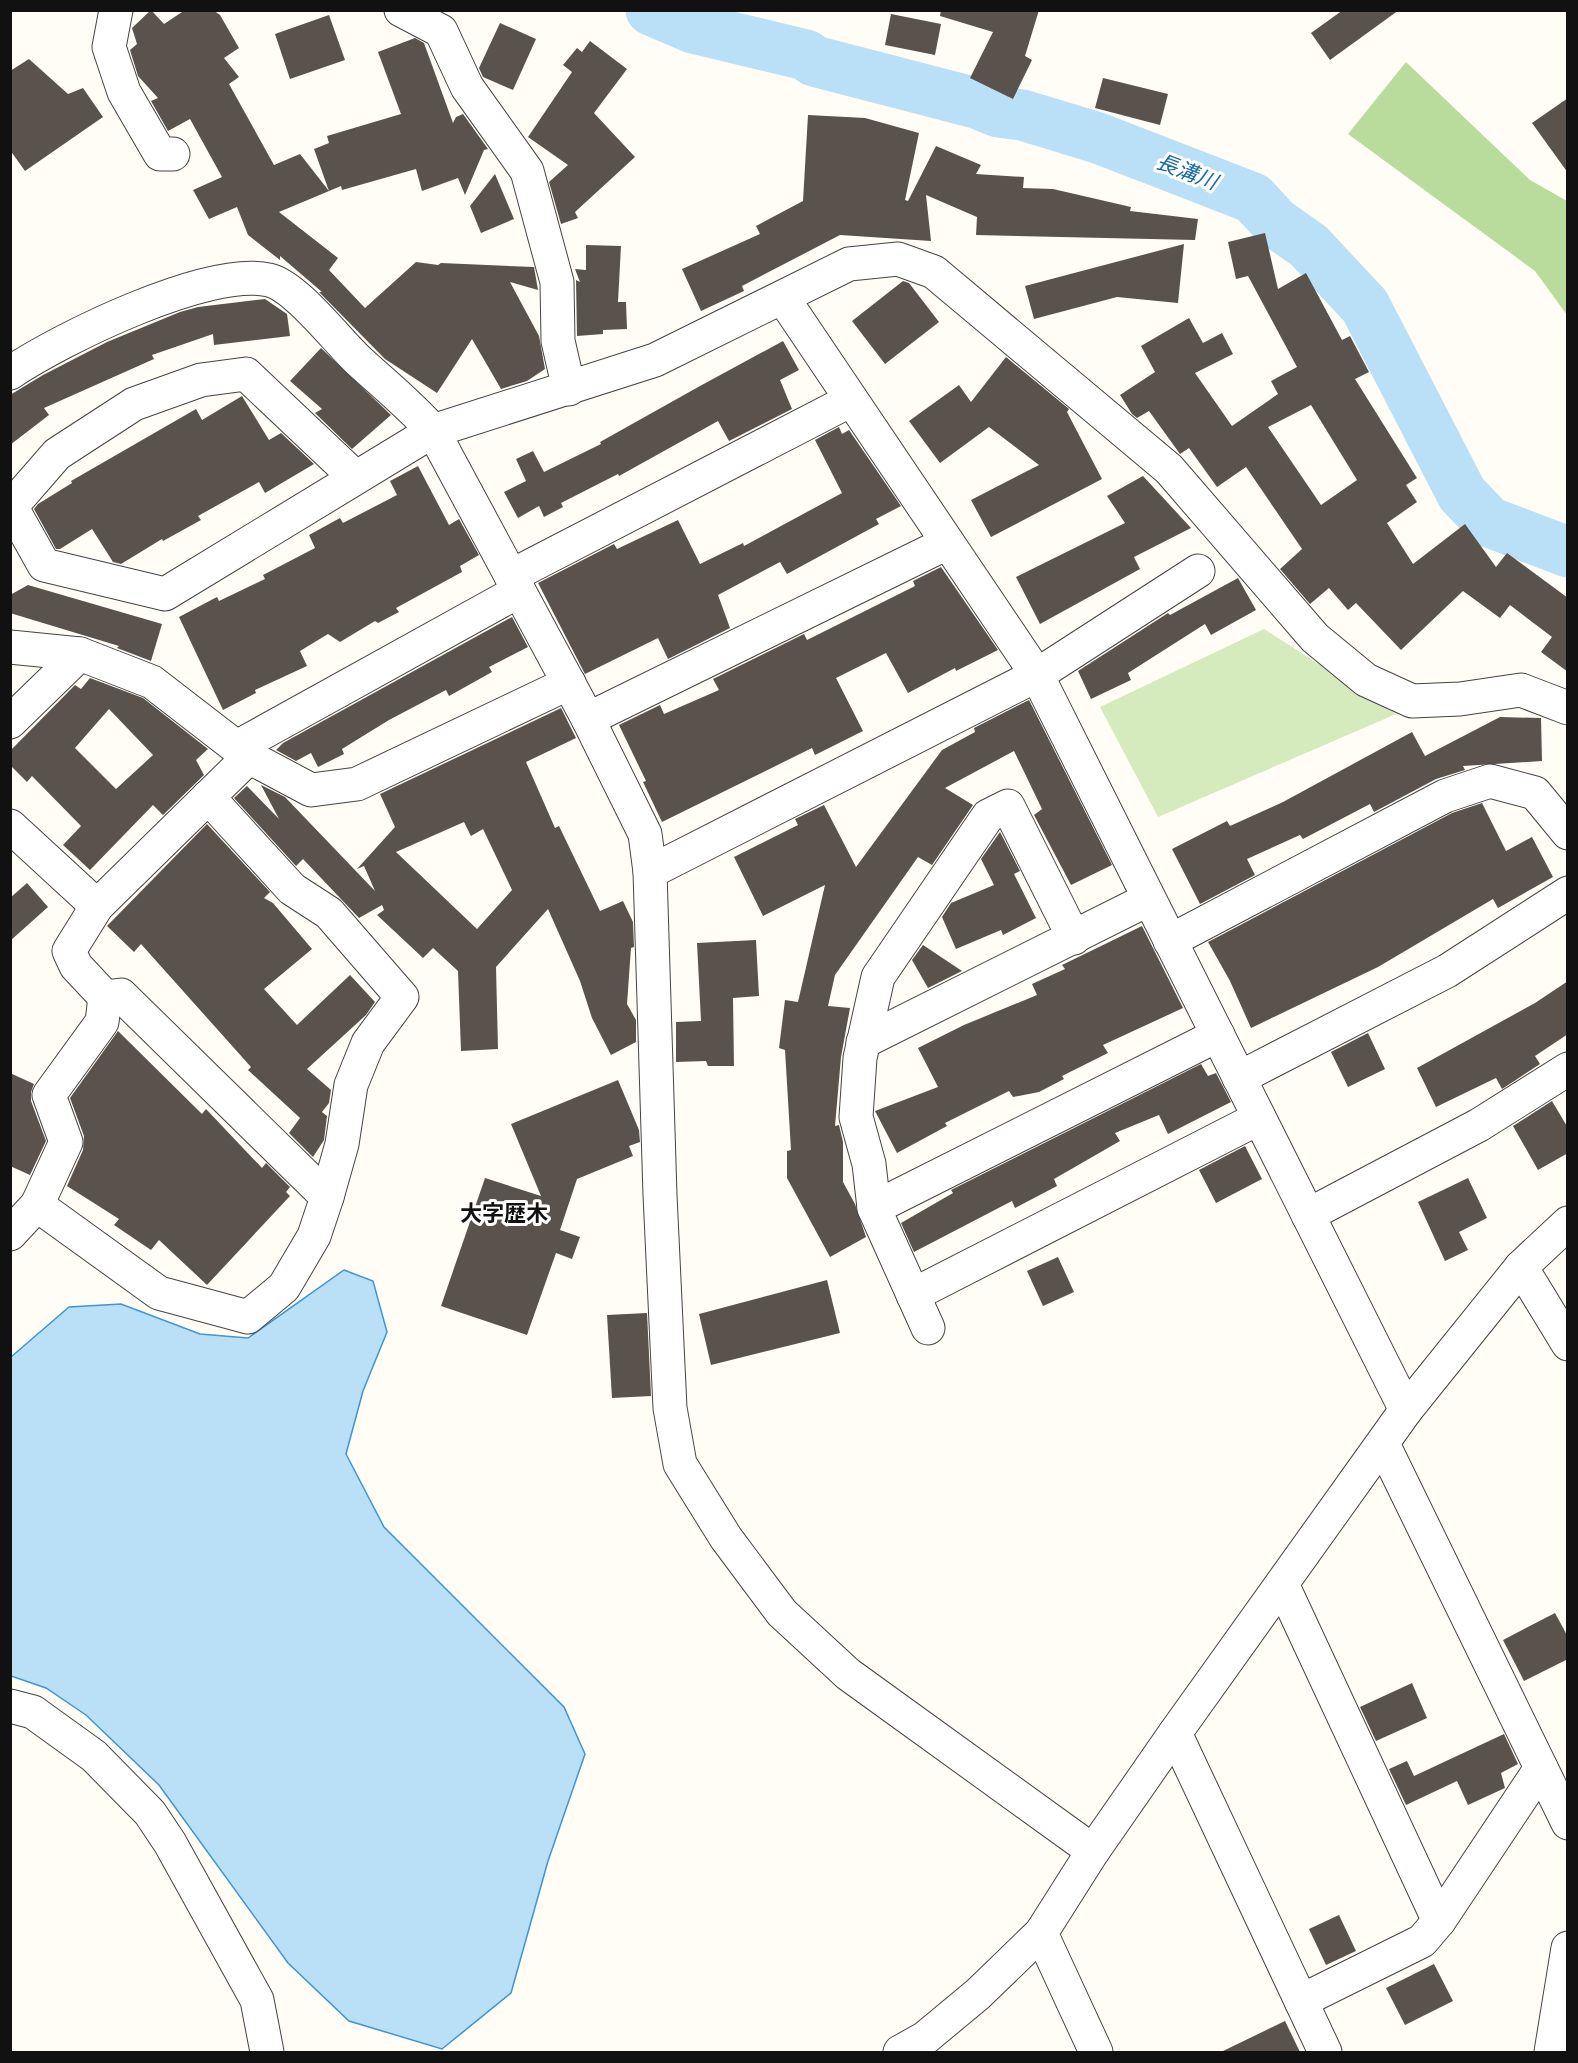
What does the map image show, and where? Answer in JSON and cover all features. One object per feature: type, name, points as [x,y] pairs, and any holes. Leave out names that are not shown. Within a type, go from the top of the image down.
[{"type":"street","points":[[116,10],[110,47],[124,92],[160,154],[173,154]]},
{"type":"street","points":[[401,10],[441,31],[467,87],[527,171],[557,282],[558,341],[569,389]]},
{"type":"street","points":[[355,477],[246,375],[201,380],[134,404],[57,454],[11,508],[44,565],[165,594],[433,431],[655,360],[849,264],[898,259],[934,272],[1169,469],[1315,638],[1366,680],[1412,701],[1460,699],[1521,690],[1568,708]]},
{"type":"street","points":[[10,373],[32,358],[135,308],[237,278],[270,280],[292,293],[360,362],[407,402],[433,431],[588,719],[645,834],[650,873],[670,1408],[680,1464],[726,1538],[782,1613],[848,1674],[1093,1851]]},
{"type":"street","points":[[783,298],[1037,675],[1406,1410]]},
{"type":"street","points":[[10,1234],[37,1205],[66,1142],[50,1095],[102,1022],[105,997],[76,966],[69,951],[97,906],[208,797],[243,752],[515,584],[851,400]]},
{"type":"street","points":[[588,719],[946,543]]},
{"type":"street","points":[[650,873],[1037,675],[1198,571]]},
{"type":"street","points":[[10,647],[80,654],[152,682],[243,752],[310,790],[357,784],[569,683]]},
{"type":"street","points":[[10,722],[80,654]]},
{"type":"street","points":[[1170,941],[1445,796],[1490,781],[1535,793],[1568,833]]},
{"type":"street","points":[[37,1205],[159,1293],[248,1317],[284,1287],[314,1236],[342,1144],[351,1086],[368,1043],[402,997],[329,913],[292,889],[208,797]]},
{"type":"street","points":[[928,1328],[874,1208],[869,1164],[856,1117],[860,1058],[878,978],[988,816],[1008,806],[1074,938]]},
{"type":"street","points":[[10,826],[97,906]]},
{"type":"street","points":[[1239,1078],[1447,971],[1568,893]]},
{"type":"street","points":[[864,1042],[1149,899]]},
{"type":"street","points":[[105,997],[121,995],[327,1197]]},
{"type":"street","points":[[874,1208],[1218,1035]]},
{"type":"street","points":[[1308,1215],[1479,1125],[1568,1069]]},
{"type":"street","points":[[913,1295],[1259,1118]]},
{"type":"street","points":[[919,2048],[978,1995],[1041,1933],[1093,1851],[1175,1733],[1406,1410],[1521,1267],[1568,1223]]},
{"type":"street","points":[[1521,1267],[1568,1344]]},
{"type":"street","points":[[1383,1444],[1568,1823]]},
{"type":"street","points":[[1282,1584],[1439,1921]]},
{"type":"street","points":[[10,1706],[33,1712],[94,1756],[150,1813],[170,1843],[257,2000],[267,2052]]},
{"type":"street","points":[[1175,1733],[1325,2052]]},
{"type":"street","points":[[1301,2001],[1422,1941],[1439,1921],[1541,1768]]},
{"type":"street","points":[[1041,1933],[1096,2052]]},
{"type":"street","points":[[1551,2052],[1568,1948]]},
{"type":"green space","points":[[1406,62],[1530,180],[1567,201],[1567,315],[1535,271],[1348,134]]},
{"type":"green space","points":[[1264,629],[1396,714],[1158,817],[1100,707]]},
{"type":"water","points":[[344,1270],[373,1281],[387,1332],[363,1391],[346,1454],[384,1527],[564,1707],[585,1754],[548,1861],[511,1993],[442,2049],[349,2021],[288,1963],[159,1785],[86,1715],[46,1688],[11,1676],[11,1357],[69,1307],[121,1304],[200,1334],[248,1338]]},
{"type":"building","points":[[151,10],[164,24],[185,10],[213,10],[220,15],[239,48],[224,58],[239,77],[229,84],[274,165],[300,154],[329,191],[314,149],[329,143],[327,136],[401,114],[378,52],[415,38],[424,43],[453,123],[456,117],[463,114],[488,149],[484,150],[465,195],[458,178],[422,191],[416,169],[342,190],[341,186],[279,212],[338,258],[329,270],[365,308],[416,262],[438,265],[441,263],[534,267],[538,290],[510,282],[539,336],[545,369],[527,381],[501,389],[472,339],[437,393],[385,359],[319,292],[322,292],[280,256],[280,260],[248,235],[237,207],[209,219],[193,190],[222,177],[190,119],[168,131],[151,101],[158,98],[138,76],[130,50],[137,44],[132,28]]},
{"type":"building","points":[[941,10],[1039,10],[1025,56],[1032,60],[1013,99],[970,78],[993,32],[940,16]]},
{"type":"building","points":[[1343,10],[1399,10],[1330,60],[1311,33]]},
{"type":"building","points":[[891,14],[941,24],[935,55],[885,45]]},
{"type":"building","points":[[329,15],[345,60],[290,79],[275,34]]},
{"type":"building","points":[[500,23],[536,39],[513,90],[483,77],[479,68]]},
{"type":"building","points":[[590,41],[627,69],[594,113],[635,157],[575,212],[578,218],[561,224],[549,182],[568,165],[528,137],[572,72],[563,65],[577,48],[582,52]]},
{"type":"building","points":[[29,59],[68,94],[83,88],[103,117],[25,171],[10,150],[10,71]]},
{"type":"building","points":[[1103,78],[1168,94],[1160,125],[1095,108]]},
{"type":"building","points":[[1568,98],[1568,173],[1532,123]]},
{"type":"building","points":[[808,115],[865,118],[919,133],[905,200],[908,201],[936,146],[981,165],[976,174],[1024,177],[1023,188],[1053,189],[1131,207],[1130,211],[1198,219],[1195,240],[976,235],[977,217],[926,195],[931,241],[840,235],[742,286],[744,291],[701,311],[682,269],[760,234],[756,226],[803,201]]},
{"type":"building","points":[[495,174],[514,219],[481,233],[470,206]]},
{"type":"building","points":[[1265,233],[1278,289],[1306,273],[1342,340],[1350,336],[1369,372],[1355,379],[1417,478],[1406,485],[1417,502],[1387,523],[1413,564],[1465,524],[1496,567],[1507,553],[1568,598],[1568,672],[1541,652],[1552,637],[1510,605],[1500,618],[1463,591],[1401,650],[1356,603],[1348,610],[1329,588],[1310,604],[1280,569],[1302,549],[1246,467],[1217,487],[1189,448],[1180,454],[1149,411],[1137,418],[1132,414],[1120,395],[1155,372],[1141,346],[1189,318],[1203,343],[1222,333],[1233,354],[1195,373],[1232,426],[1278,394],[1271,381],[1297,367],[1248,276],[1236,279],[1228,242]],"holes":[[[1311,405],[1357,480],[1321,505],[1268,427]]]},
{"type":"building","points":[[1184,244],[1178,303],[1117,297],[1034,319],[1025,286]]},
{"type":"building","points":[[586,245],[621,246],[618,302],[626,302],[627,329],[603,330],[603,334],[577,336],[576,280],[580,282],[575,269],[586,270]]},
{"type":"building","points":[[903,281],[909,283],[939,322],[885,364],[852,321]]},
{"type":"building","points":[[265,299],[287,314],[290,336],[214,345],[213,334],[152,355],[154,359],[44,408],[49,415],[10,445],[10,395],[43,375],[107,342],[180,312],[198,307]]},
{"type":"building","points":[[783,341],[799,370],[780,380],[792,409],[729,441],[718,421],[619,476],[618,474],[561,503],[563,507],[544,517],[539,506],[518,518],[504,492],[526,481],[516,459],[533,451],[544,472],[601,444],[600,442]]},
{"type":"building","points":[[321,348],[391,415],[352,449],[315,413],[322,409],[290,381]]},
{"type":"building","points":[[1006,357],[1069,409],[1067,412],[1102,479],[991,537],[971,500],[1039,465],[989,427],[940,463],[909,421],[959,385],[971,402]]},
{"type":"building","points":[[242,396],[269,440],[281,433],[314,464],[265,493],[259,482],[198,516],[201,520],[163,541],[162,539],[121,564],[113,562],[92,529],[60,549],[56,549],[34,509],[38,504],[72,483],[71,481],[196,409],[202,420]]},
{"type":"building","points":[[839,427],[842,434],[849,430],[901,506],[876,519],[879,524],[787,574],[780,562],[718,595],[730,628],[668,659],[658,638],[585,674],[538,583],[614,544],[617,549],[678,520],[700,564],[743,543],[744,546],[842,493],[815,440]]},
{"type":"building","points":[[418,466],[449,525],[459,519],[479,555],[460,566],[462,572],[396,608],[399,612],[378,623],[375,621],[340,642],[328,634],[300,651],[307,666],[255,690],[256,693],[223,710],[179,617],[217,597],[219,601],[265,579],[263,575],[315,548],[309,535],[340,518],[343,523],[397,495],[390,481]]},
{"type":"building","points":[[1143,476],[1191,528],[1134,557],[1140,569],[1040,624],[1016,577],[1125,523],[1107,496]]},
{"type":"building","points":[[941,567],[998,650],[956,671],[955,668],[908,693],[886,653],[836,678],[863,731],[815,755],[812,748],[662,822],[643,782],[646,781],[619,725],[660,705],[664,714],[719,690],[713,679],[804,634],[807,640],[915,586],[913,581]]},
{"type":"building","points":[[1238,578],[1256,610],[1211,635],[1205,624],[1128,673],[1131,680],[1091,699],[1078,671],[1168,613],[1170,615]]},
{"type":"building","points":[[28,585],[162,624],[151,661],[117,648],[119,646],[10,613],[10,595]]},
{"type":"building","points":[[512,617],[528,647],[489,667],[492,672],[449,696],[446,690],[389,720],[342,749],[344,754],[318,767],[311,753],[296,761],[276,750],[283,743]]},
{"type":"building","points":[[90,678],[143,698],[208,749],[196,760],[204,775],[163,815],[153,805],[90,870],[63,845],[81,826],[32,776],[27,782],[10,765],[10,751],[75,685],[81,689]],"holes":[[[109,709],[153,755],[116,789],[75,748]]]},
{"type":"building","points":[[1029,700],[1112,865],[1071,885],[1034,815],[1042,809],[1014,751],[945,788],[973,805],[932,865],[918,857],[835,975],[828,1006],[850,1008],[841,1057],[835,1126],[839,1125],[843,1142],[843,1182],[855,1204],[866,1237],[830,1257],[787,1178],[787,1151],[791,1150],[785,1050],[779,1048],[785,1000],[798,1002],[825,885],[763,916],[734,857],[798,825],[795,819],[824,805],[856,867],[942,750],[975,732],[974,728]]},
{"type":"building","points":[[561,708],[576,738],[526,762],[555,828],[559,826],[600,911],[623,901],[633,922],[634,947],[631,948],[627,1004],[636,1020],[636,1042],[611,1055],[592,1018],[580,981],[548,909],[496,967],[498,1049],[461,1051],[458,971],[433,948],[423,958],[377,915],[384,910],[382,905],[359,918],[303,859],[296,866],[234,798],[247,786],[279,819],[261,785],[285,797],[375,891],[364,866],[357,869],[395,827],[380,794]],"holes":[[[464,822],[471,836],[483,829],[512,890],[477,929],[396,852]]]},
{"type":"building","points":[[1500,717],[1541,718],[1542,761],[1463,766],[1465,770],[1436,779],[1374,812],[1370,804],[1303,839],[1300,835],[1247,859],[1255,875],[1200,904],[1172,849],[1227,821],[1230,826],[1283,802],[1412,732],[1425,756]]},
{"type":"building","points":[[1482,803],[1506,851],[1532,837],[1553,877],[1498,908],[1493,899],[1378,967],[1251,1028],[1230,981],[1208,942],[1452,813]]},
{"type":"building","points":[[207,824],[270,892],[264,898],[273,903],[312,949],[264,989],[297,1025],[350,975],[375,1002],[366,1015],[307,1069],[331,1090],[329,1103],[322,1112],[327,1116],[324,1140],[313,1157],[289,1133],[300,1118],[248,1070],[251,1067],[141,944],[134,952],[107,926]]},
{"type":"building","points":[[1000,832],[1020,871],[1014,874],[1036,918],[1003,935],[1001,930],[956,949],[942,917],[951,903],[994,885],[981,859]]},
{"type":"building","points":[[27,883],[48,907],[10,941],[10,898]]},
{"type":"building","points":[[1142,926],[1183,1008],[1103,1045],[1108,1053],[1062,1076],[1064,1079],[1039,1092],[1013,1097],[1009,1091],[945,1123],[947,1126],[897,1153],[875,1111],[938,1087],[918,1048],[964,1025],[1037,995],[1032,984],[1065,969],[1062,965]]},
{"type":"building","points":[[756,940],[759,996],[733,998],[734,1066],[708,1066],[706,1061],[676,1062],[676,1022],[701,1021],[697,943]]},
{"type":"building","points":[[923,945],[962,971],[928,988],[912,960]]},
{"type":"building","points":[[1568,981],[1568,1034],[1535,1056],[1540,1064],[1502,1089],[1496,1078],[1436,1107],[1417,1068],[1535,1003]]},
{"type":"building","points":[[118,1031],[202,1114],[206,1109],[262,1168],[266,1163],[290,1187],[286,1192],[290,1196],[207,1285],[159,1240],[151,1250],[114,1225],[119,1219],[67,1186],[83,1150],[84,1136],[70,1098]]},
{"type":"building","points":[[1368,1033],[1385,1069],[1348,1087],[1331,1052]]},
{"type":"building","points":[[1201,1064],[1208,1076],[1216,1073],[1231,1102],[1168,1134],[1159,1115],[1115,1133],[1120,1141],[1054,1179],[1057,1186],[1015,1208],[1012,1201],[914,1252],[901,1223],[953,1193],[951,1190]]},
{"type":"building","points":[[10,1073],[34,1084],[31,1101],[46,1141],[30,1175],[10,1166]]},
{"type":"building","points":[[618,1080],[639,1130],[640,1142],[629,1146],[633,1156],[577,1179],[560,1230],[580,1237],[572,1259],[556,1253],[527,1335],[441,1306],[485,1178],[541,1196],[511,1124]]},
{"type":"building","points":[[1552,1101],[1568,1128],[1568,1153],[1538,1170],[1513,1126]]},
{"type":"building","points":[[1245,1146],[1262,1179],[1216,1203],[1199,1170]]},
{"type":"building","points":[[1468,1178],[1487,1218],[1459,1232],[1468,1250],[1445,1261],[1418,1202]]},
{"type":"building","points":[[1058,1257],[1074,1292],[1043,1306],[1027,1271]]},
{"type":"building","points":[[827,1280],[840,1333],[711,1365],[699,1314]]},
{"type":"building","points":[[647,1313],[651,1396],[612,1398],[607,1315]]},
{"type":"building","points":[[1555,1613],[1568,1637],[1568,1659],[1524,1681],[1503,1640]]},
{"type":"building","points":[[1412,1683],[1427,1718],[1376,1741],[1360,1707]]},
{"type":"building","points":[[1504,1734],[1518,1764],[1501,1773],[1505,1788],[1468,1805],[1457,1781],[1406,1805],[1389,1769],[1407,1761],[1414,1776]]},
{"type":"building","points":[[1339,1915],[1356,1951],[1326,1965],[1309,1929]]},
{"type":"building","points":[[1434,1964],[1453,2001],[1405,2025],[1386,1988]]},
{"type":"building","points":[[1285,2021],[1300,2052],[1221,2052]]},
{"type":"waterway","name":"長溝川","points":[[651,10],[693,28],[806,55],[814,61],[976,103],[998,112],[1022,115],[1098,138],[1253,198],[1275,222],[1309,246],[1365,306],[1462,494],[1489,522],[1568,552]]},
{"type":"district","name":"大字歴木","points":[[504,1213]]}]
